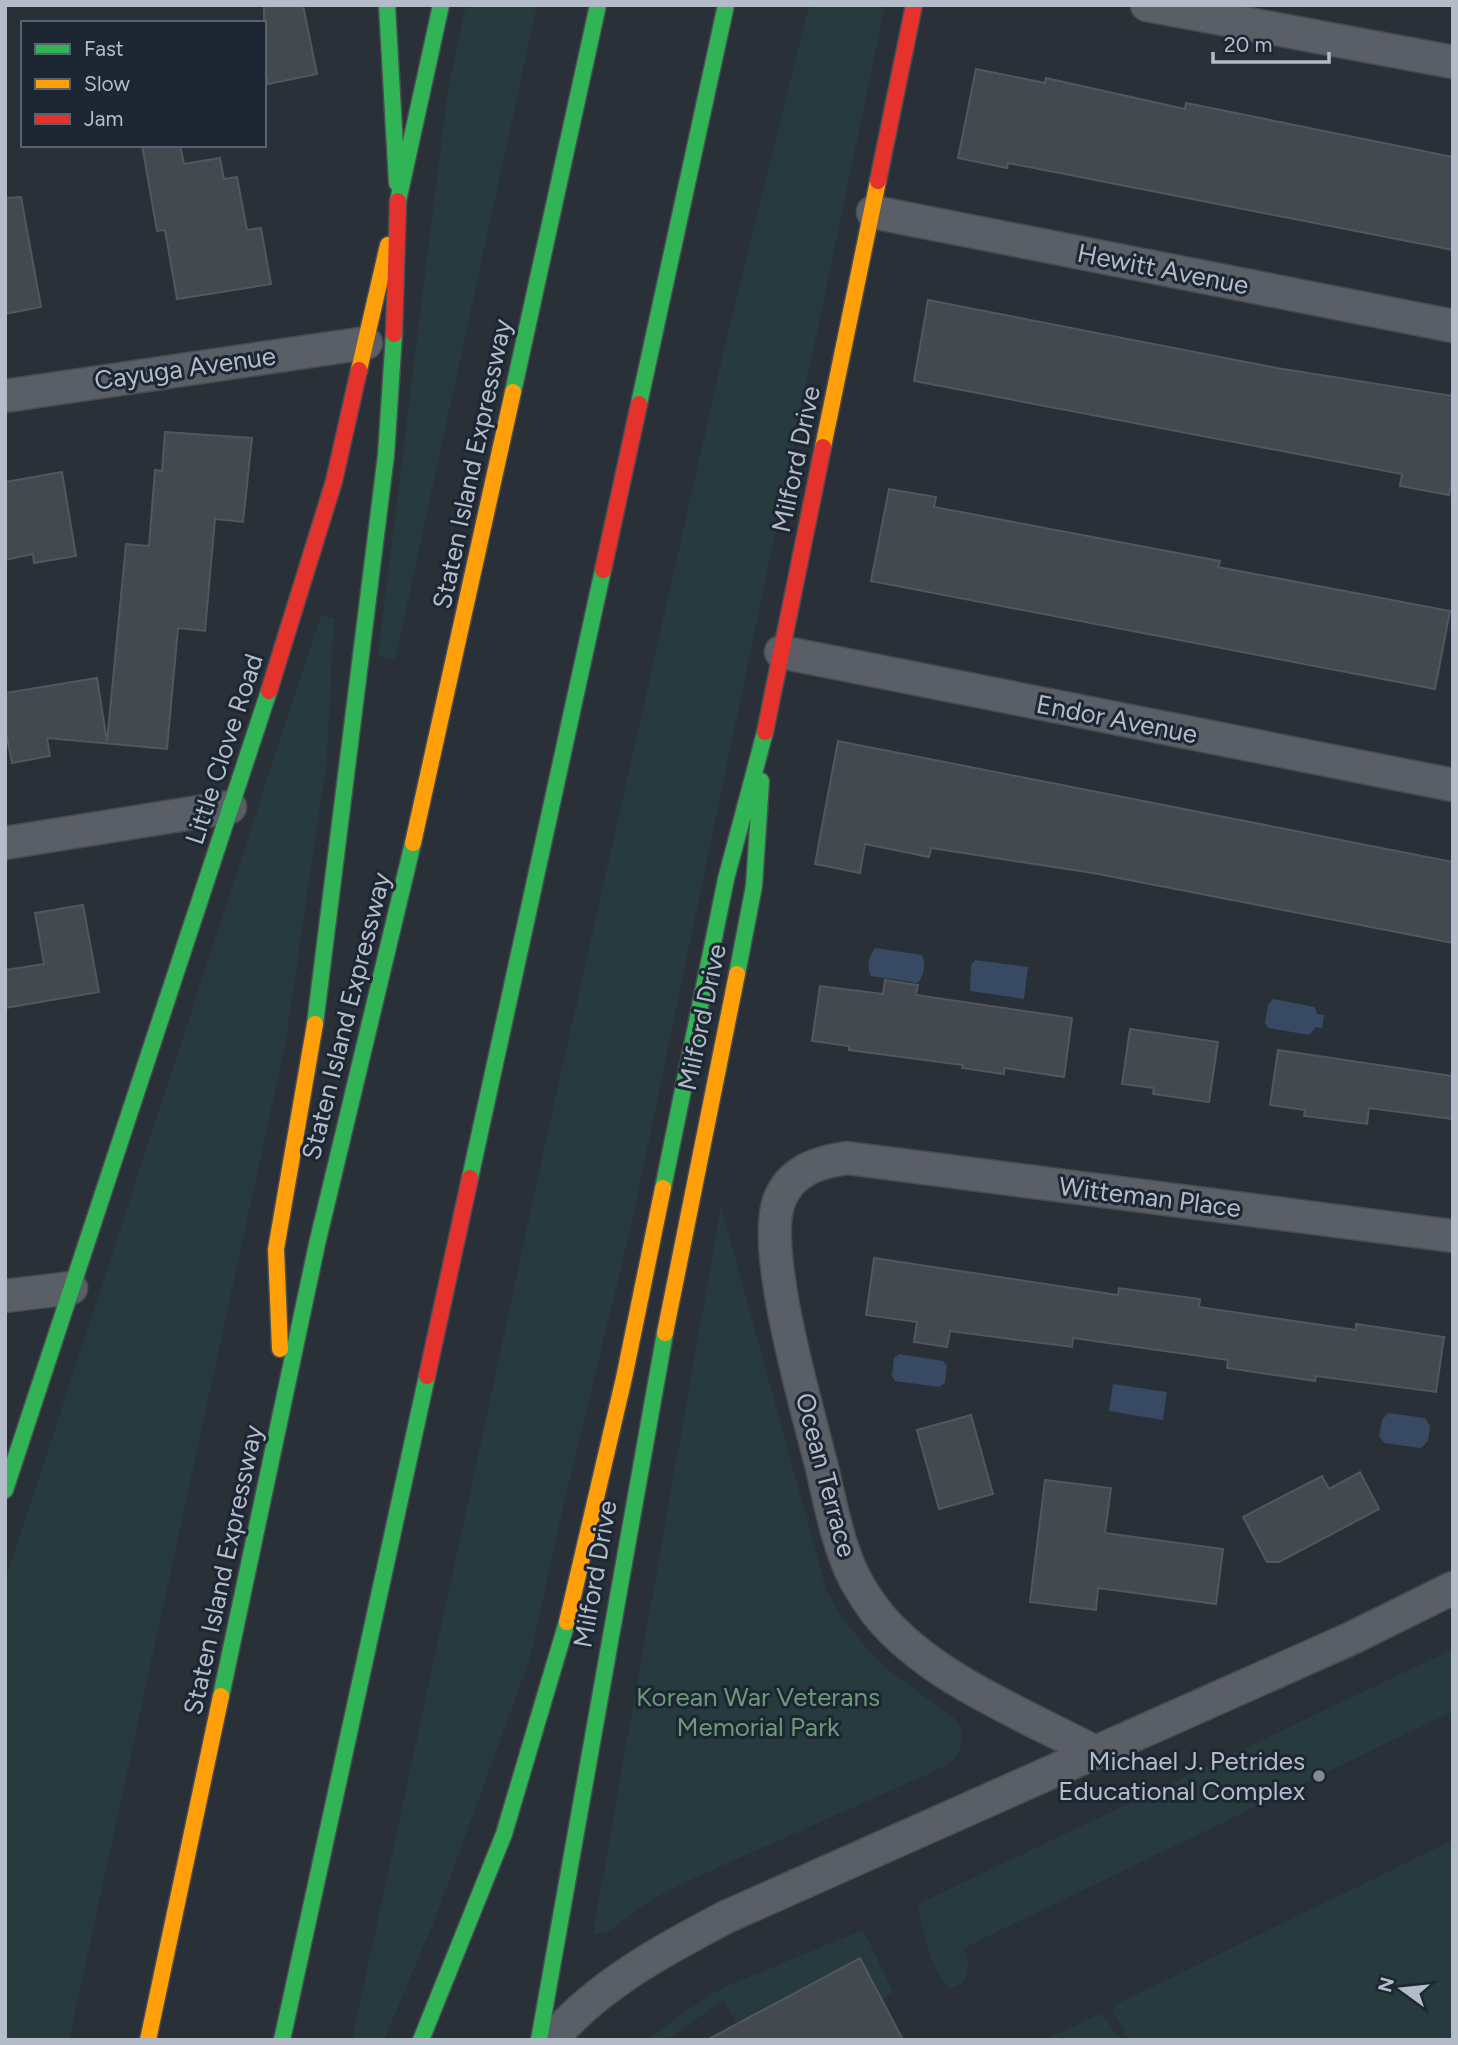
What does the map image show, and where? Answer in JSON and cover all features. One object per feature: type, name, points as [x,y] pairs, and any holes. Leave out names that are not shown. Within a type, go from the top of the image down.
[{"type":"main road","name":"Little Clove Road","points":[[5,1490],[319,536],[398,201],[387,5]]},
{"type":"main road","points":[[283,1408],[276,1249],[314,1031],[384,469],[393,386],[398,201],[441,5]]},
{"type":"main road","name":"Staten Island Expressway","points":[[148,2040],[317,1244],[416,831],[598,5]]},
{"type":"main road","points":[[282,2040],[726,5]]},
{"type":"main road","name":"Milford Drive","points":[[539,2040],[659,1362],[754,886],[765,732],[914,5]]},
{"type":"main road","points":[[421,2040],[504,1834],[564,1636],[627,1365],[726,879],[765,732]]},
{"type":"street","points":[[1145,6],[1453,62]]},
{"type":"street","name":"Hewitt Avenue","points":[[873,212],[1453,326]]},
{"type":"street","name":"Cayuga Avenue","points":[[5,396],[366,343]]},
{"type":"street","name":"Endor Avenue","points":[[781,652],[1453,785]]},
{"type":"street","points":[[5,844],[230,807]]},
{"type":"street","name":"Witteman Place","points":[[847,1158],[1453,1236]]},
{"type":"street","name":"Ocean Terrace","points":[[847,1158],[817,1165],[794,1177],[780,1198],[776,1211],[774,1241],[797,1366],[844,1553],[863,1594],[891,1630],[908,1645],[946,1672],[1095,1752]]},
{"type":"street","points":[[5,1296],[71,1287]]},
{"type":"street","points":[[551,2040],[599,1993],[697,1932],[1352,1638],[1453,1588]]},
{"type":"green space","points":[[466,5],[537,5],[395,660],[378,656],[448,90]]},
{"type":"green space","points":[[809,5],[885,5],[631,1226],[563,1507],[530,1658],[435,1919],[384,2040],[352,2040],[552,1113],[723,354]]},
{"type":"green space","points":[[321,615],[334,619],[327,758],[285,1045],[69,2040],[5,2040],[5,1582]]},
{"type":"green space","name":"Korean War Veterans Memorial Park","points":[[721,1207],[826,1589],[843,1620],[883,1666],[954,1718],[961,1731],[961,1744],[956,1756],[946,1766],[690,1880],[656,1897],[607,1932],[593,1934]]},
{"type":"green space","points":[[1453,1649],[1453,1711],[964,1948],[968,1967],[965,1979],[948,1988],[942,1979],[928,1947],[918,1904]]},
{"type":"green space","points":[[1453,1840],[1453,2040],[1130,2040],[1114,2014],[1114,2007],[1119,2003]]},
{"type":"green space","points":[[863,1930],[893,1992],[881,1999],[859,1959],[737,2024],[724,2000],[665,2040],[649,2040],[677,2017],[722,1988]]},
{"type":"green space","points":[[1099,2014],[1105,2017],[1119,2040],[1045,2040]]},
{"type":"water","points":[[875,948],[922,955],[924,970],[918,983],[871,976],[869,962]]},
{"type":"water","points":[[975,960],[1028,967],[1024,999],[970,991],[971,965]]},
{"type":"water","points":[[1273,999],[1315,1007],[1317,1014],[1324,1015],[1322,1028],[1316,1027],[1309,1035],[1268,1028],[1265,1023],[1268,1005]]},
{"type":"water","points":[[899,1354],[943,1361],[947,1366],[945,1383],[939,1387],[895,1381],[892,1376],[894,1358]]},
{"type":"water","points":[[1113,1384],[1167,1392],[1163,1420],[1109,1411]]},
{"type":"water","points":[[1388,1413],[1425,1418],[1430,1426],[1428,1441],[1421,1448],[1384,1443],[1379,1436],[1382,1420]]},
{"type":"building","points":[[264,5],[303,5],[317,74],[268,84]]},
{"type":"building","points":[[976,69],[1045,83],[1046,78],[1185,109],[1186,103],[1453,157],[1453,250],[1008,163],[1007,168],[958,158]]},
{"type":"building","points":[[142,147],[180,147],[184,164],[220,158],[224,179],[237,177],[247,230],[261,228],[271,284],[177,299],[165,230],[157,231]]},
{"type":"building","points":[[21,197],[41,307],[5,314],[5,198]]},
{"type":"building","points":[[928,300],[1277,368],[1453,396],[1453,473],[1449,495],[1400,486],[1402,474],[914,381]]},
{"type":"building","points":[[165,432],[252,438],[243,522],[215,519],[205,631],[178,628],[167,749],[47,738],[50,756],[12,763],[5,727],[5,693],[97,678],[107,742],[126,544],[149,546],[155,470],[162,471]]},
{"type":"building","points":[[62,472],[76,556],[34,563],[33,554],[5,560],[5,482]]},
{"type":"building","points":[[889,489],[936,497],[934,507],[1220,561],[1218,567],[1450,611],[1435,689],[871,581]]},
{"type":"building","points":[[838,741],[1453,862],[1453,943],[1093,873],[931,848],[929,857],[865,844],[860,873],[815,864]]},
{"type":"building","points":[[83,905],[99,992],[5,1008],[5,970],[44,964],[35,913]]},
{"type":"building","points":[[885,980],[918,985],[916,995],[1072,1018],[1064,1077],[1004,1068],[1004,1074],[962,1068],[963,1065],[849,1050],[849,1046],[812,1041],[820,986],[883,994]]},
{"type":"building","points":[[1130,1029],[1218,1042],[1209,1102],[1153,1094],[1154,1088],[1122,1084]]},
{"type":"building","points":[[1278,1050],[1453,1076],[1453,1119],[1369,1108],[1367,1124],[1304,1116],[1305,1110],[1270,1105]]},
{"type":"building","points":[[874,1258],[1118,1295],[1119,1288],[1200,1299],[1199,1307],[1356,1330],[1356,1324],[1444,1337],[1436,1392],[1316,1376],[1315,1381],[1227,1368],[1228,1360],[1073,1338],[1072,1347],[950,1331],[947,1347],[914,1342],[917,1322],[866,1315]]},
{"type":"building","points":[[971,1415],[993,1494],[939,1509],[917,1430]]},
{"type":"building","points":[[1360,1472],[1379,1509],[1279,1562],[1267,1562],[1243,1517],[1322,1476],[1329,1489]]},
{"type":"building","points":[[1045,1480],[1111,1488],[1105,1533],[1223,1549],[1216,1604],[1098,1588],[1096,1610],[1030,1602]]},
{"type":"building","points":[[860,1958],[903,2040],[707,2040]]},
{"type":"traffic: fast","points":[[387,5],[397,183]]},
{"type":"traffic: fast","points":[[398,201],[441,5]]},
{"type":"traffic: fast","points":[[513,392],[598,5]]},
{"type":"traffic: fast","points":[[639,404],[726,5]]},
{"type":"traffic: fast","points":[[315,1024],[386,455],[394,334]]},
{"type":"traffic: fast","points":[[470,1178],[603,570]]},
{"type":"traffic: fast","points":[[5,1490],[269,691]]},
{"type":"traffic: fast","points":[[663,1188],[726,879],[765,732]]},
{"type":"traffic: fast","points":[[737,974],[754,886],[761,781]]},
{"type":"traffic: fast","points":[[221,1696],[317,1244],[413,843]]},
{"type":"traffic: fast","points":[[539,2040],[665,1333]]},
{"type":"traffic: fast","points":[[282,2040],[427,1376]]},
{"type":"traffic: fast","points":[[421,2040],[504,1834],[567,1622]]},
{"type":"traffic: slow","points":[[823,447],[878,181]]},
{"type":"traffic: slow","points":[[359,370],[388,245]]},
{"type":"traffic: slow","points":[[413,843],[513,392]]},
{"type":"traffic: slow","points":[[665,1333],[737,974]]},
{"type":"traffic: slow","points":[[280,1349],[276,1249],[315,1024]]},
{"type":"traffic: slow","points":[[567,1622],[624,1378],[663,1188]]},
{"type":"traffic: slow","points":[[148,2040],[221,1696]]},
{"type":"traffic: jam","points":[[878,181],[914,5]]},
{"type":"traffic: jam","points":[[394,334],[398,201]]},
{"type":"traffic: jam","points":[[269,691],[334,481],[359,370]]},
{"type":"traffic: jam","points":[[603,570],[639,404]]},
{"type":"traffic: jam","points":[[765,732],[823,447]]},
{"type":"traffic: jam","points":[[427,1376],[470,1178]]},
{"type":"place","name":"Michael J. Petrides Educational Complex","points":[[1319,1776]]}]
